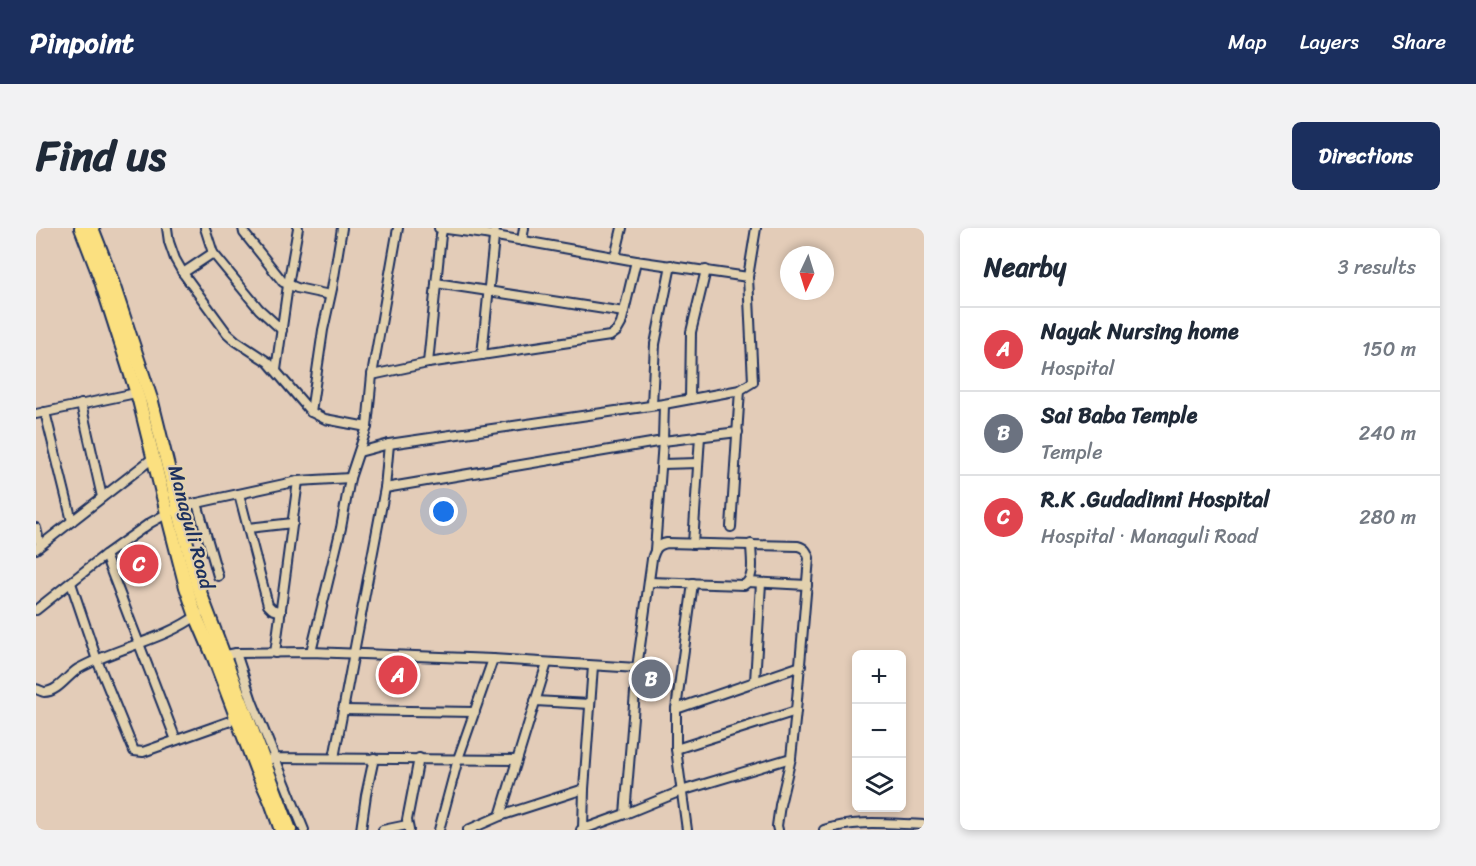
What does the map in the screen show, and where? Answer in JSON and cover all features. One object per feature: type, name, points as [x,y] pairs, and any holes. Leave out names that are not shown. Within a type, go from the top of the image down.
[{"type":"main road","name":"Managuli Road","points":[[81,228],[99,275],[136,393],[186,588],[196,616],[224,655]]},
{"type":"main road","name":"Managuli Road","points":[[92,228],[150,395],[197,584],[224,655],[242,718],[265,764],[280,830]]},
{"type":"main road","name":"Managuli Road","points":[[274,800],[290,830]]},
{"type":"street","points":[[167,228],[171,252],[183,273],[227,333],[262,357],[276,370],[312,412],[326,419],[367,427]]},
{"type":"street","points":[[204,228],[213,254],[259,309],[282,330]]},
{"type":"street","points":[[243,228],[244,233],[288,285],[330,295]]},
{"type":"street","points":[[276,370],[298,228]]},
{"type":"street","points":[[312,412],[323,330],[342,228]]},
{"type":"street","points":[[311,652],[341,528],[350,478],[367,427],[372,375],[398,228]]},
{"type":"street","points":[[428,363],[442,228],[494,232],[522,240],[636,261],[748,277]]},
{"type":"street","points":[[522,240],[524,228]]},
{"type":"street","points":[[615,257],[622,228]]},
{"type":"street","points":[[359,452],[389,444],[664,404],[740,390],[753,382],[748,277],[756,228]]},
{"type":"street","points":[[482,355],[494,232]]},
{"type":"street","points":[[183,273],[213,254]]},
{"type":"street","points":[[372,375],[428,363],[610,336],[617,332],[624,312],[636,261]]},
{"type":"street","points":[[652,405],[655,344],[671,265]]},
{"type":"street","points":[[690,399],[691,332],[706,270]]},
{"type":"street","points":[[436,283],[624,312]]},
{"type":"street","points":[[731,526],[740,390]]},
{"type":"street","points":[[72,521],[40,413],[136,393]]},
{"type":"street","points":[[81,404],[102,497]]},
{"type":"street","points":[[625,814],[637,668],[655,550],[664,404]]},
{"type":"street","points":[[386,488],[663,441],[738,432]]},
{"type":"street","points":[[693,544],[700,436]]},
{"type":"street","points":[[334,758],[386,488],[389,444]]},
{"type":"street","points":[[38,547],[153,458]]},
{"type":"street","points":[[662,464],[698,463]]},
{"type":"street","points":[[36,610],[105,555],[150,523],[179,507],[298,481],[350,478]]},
{"type":"street","points":[[275,653],[298,481]]},
{"type":"street","points":[[239,494],[268,605],[281,612]]},
{"type":"street","points":[[197,503],[218,576]]},
{"type":"street","points":[[248,528],[293,523]]},
{"type":"street","points":[[36,528],[38,547]]},
{"type":"street","points":[[655,550],[659,545],[668,543],[751,544],[798,546],[808,552],[801,666],[791,758],[780,805],[778,830]]},
{"type":"street","points":[[649,582],[744,585],[751,577],[751,544]]},
{"type":"street","points":[[105,555],[176,740]]},
{"type":"street","points":[[748,582],[807,585]]},
{"type":"street","points":[[71,583],[97,660],[134,751],[143,752],[242,718]]},
{"type":"street","points":[[687,830],[676,749],[676,709],[693,583]]},
{"type":"street","points":[[755,681],[761,583]]},
{"type":"street","points":[[36,689],[44,692],[51,690],[76,670],[176,629],[206,609]]},
{"type":"street","points":[[303,830],[265,764],[252,701],[224,655],[311,652],[493,659],[637,668]]},
{"type":"street","points":[[439,830],[458,759],[493,659]]},
{"type":"street","points":[[500,816],[547,663]]},
{"type":"street","points":[[592,666],[582,830],[681,791],[791,758]]},
{"type":"street","points":[[676,709],[801,666]]},
{"type":"street","points":[[535,701],[590,704]]},
{"type":"street","points":[[343,710],[475,712]]},
{"type":"street","points":[[676,749],[796,711]]},
{"type":"street","points":[[265,764],[334,758],[517,760]]},
{"type":"street","points":[[361,830],[374,758]]},
{"type":"street","points":[[383,830],[408,828],[407,820],[419,758]]},
{"type":"street","points":[[468,830],[500,816],[584,789]]},
{"type":"street","points":[[824,830],[854,823],[924,825]]},
{"type":"building","points":[[126,549],[130,560],[146,555],[149,565],[119,575],[115,565],[123,562],[120,554]]},
{"type":"building","points":[[390,667],[415,667],[414,678],[390,677]]},
{"type":"place","name":"R.K .Gudadinni Hospital","points":[[139,564]]},
{"type":"place","name":"Nayak Nursing home","points":[[398,675]]},
{"type":"place","name":"Sai Baba Temple","points":[[651,679]]}]
